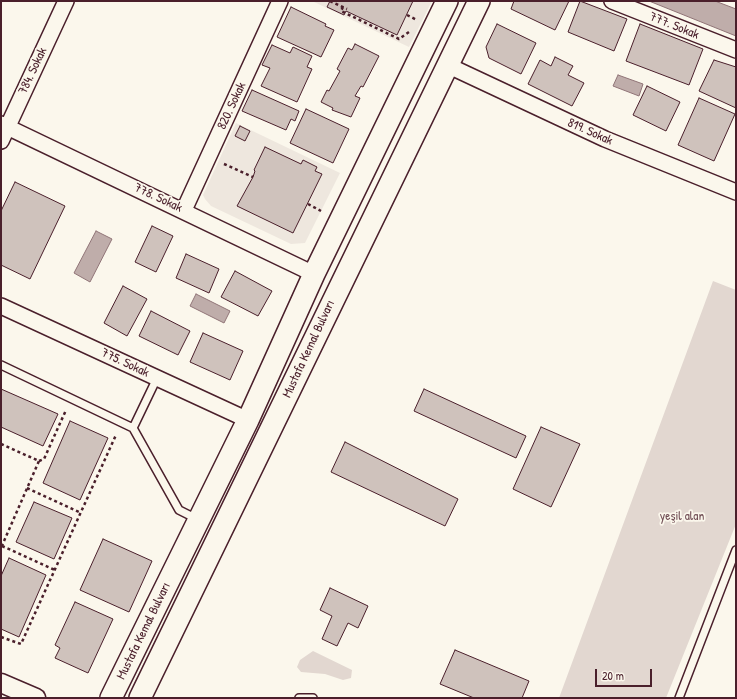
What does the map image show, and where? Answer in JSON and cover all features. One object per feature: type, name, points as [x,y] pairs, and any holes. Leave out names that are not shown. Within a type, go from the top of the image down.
[{"type":"main road","name":"Mustafa Kemal Bulvarı","points":[[111,698],[248,420],[314,274],[447,1]]},
{"type":"main road","name":"Mustafa Kemal Bulvarı","points":[[140,698],[479,1]]},
{"type":"street","name":"784. Sokak","points":[[1,141],[4,125],[66,1]]},
{"type":"street","name":"820. Sokak","points":[[184,210],[280,1]]},
{"type":"street","name":"777. Sokak","points":[[612,1],[736,50]]},
{"type":"street","name":"819. Sokak","points":[[447,65],[605,139],[736,192]]},
{"type":"street","name":"778. Sokak","points":[[4,125],[184,210],[314,274]]},
{"type":"street","name":"775. Sokak","points":[[1,306],[248,420]]},
{"type":"street","points":[[1,683],[36,698]]},
{"type":"lane","points":[[1,365],[134,428],[179,510],[199,520]]},
{"type":"lane","points":[[134,428],[157,378]]},
{"type":"lane","points":[[679,698],[736,550]]},
{"type":"lane","points":[[299,698],[313,698]]},
{"type":"path","points":[[330,1],[347,9]]},
{"type":"path","points":[[342,7],[341,11],[399,39],[415,28]]},
{"type":"path","points":[[416,24],[418,20]]},
{"type":"path","points":[[218,161],[252,177]]},
{"type":"path","points":[[308,204],[321,211]]},
{"type":"path","points":[[59,406],[72,413]]},
{"type":"path","points":[[55,570],[1,547],[39,461],[44,459],[66,410]]},
{"type":"path","points":[[1,637],[21,644],[117,434],[110,431]]},
{"type":"path","points":[[1,444],[39,461]]},
{"type":"path","points":[[28,488],[81,513]]},
{"type":"shaded area","points":[[312,1],[432,1],[409,47]]},
{"type":"shaded area","points":[[649,1],[715,1],[736,9],[736,36]]},
{"type":"shaded area","points":[[618,75],[643,84],[639,96],[613,86]]},
{"type":"shaded area","points":[[236,123],[340,173],[305,243],[291,244],[211,206],[205,199],[203,195]]},
{"type":"shaded area","points":[[96,231],[112,239],[90,282],[74,273]]},
{"type":"shaded area","points":[[196,294],[230,311],[224,323],[190,306]]},
{"type":"green space","name":"yeşil alan","points":[[713,281],[736,290],[736,524],[666,698],[559,698]]},
{"type":"green space","points":[[313,651],[352,670],[351,678],[343,680],[325,674],[301,672],[297,667],[300,660]]},
{"type":"building","points":[[330,1],[413,1],[397,35],[346,11],[344,15],[327,7]]},
{"type":"building","points":[[514,1],[569,1],[555,30],[511,9]]},
{"type":"building","points":[[580,1],[627,19],[614,51],[568,32]]},
{"type":"building","points":[[291,7],[326,24],[325,26],[334,30],[321,57],[277,37]]},
{"type":"building","points":[[497,24],[536,43],[521,74],[489,58],[486,47]]},
{"type":"building","points":[[640,24],[703,49],[689,85],[626,61]]},
{"type":"building","points":[[355,44],[379,56],[363,87],[361,86],[355,96],[360,98],[351,117],[332,110],[333,108],[321,102],[340,71],[337,69],[348,48],[352,50]]},
{"type":"building","points":[[272,45],[290,53],[293,47],[312,56],[307,67],[312,69],[297,102],[261,86],[270,68],[262,65]]},
{"type":"building","points":[[555,57],[573,66],[568,75],[584,83],[572,106],[528,84],[540,60],[551,66]]},
{"type":"building","points":[[714,60],[736,67],[736,108],[699,91]]},
{"type":"building","points":[[647,86],[680,102],[666,131],[633,115]]},
{"type":"building","points":[[252,90],[299,111],[295,121],[291,119],[286,130],[242,111]]},
{"type":"building","points":[[699,98],[735,114],[714,161],[678,145]]},
{"type":"building","points":[[306,109],[349,129],[333,163],[290,143]]},
{"type":"building","points":[[240,126],[250,131],[245,141],[235,136]]},
{"type":"building","points":[[265,147],[301,164],[303,160],[317,167],[315,171],[322,174],[293,233],[237,206],[253,177],[254,170]]},
{"type":"building","points":[[15,182],[65,206],[30,279],[1,265],[1,211]]},
{"type":"building","points":[[152,226],[173,236],[156,272],[135,262]]},
{"type":"building","points":[[186,254],[219,269],[209,293],[176,278]]},
{"type":"building","points":[[235,271],[272,291],[258,316],[221,297]]},
{"type":"building","points":[[123,286],[147,299],[127,336],[104,323]]},
{"type":"building","points":[[151,311],[190,331],[178,355],[139,336]]},
{"type":"building","points":[[203,333],[243,351],[230,380],[190,362]]},
{"type":"building","points":[[1,389],[58,414],[43,446],[1,427]]},
{"type":"building","points":[[424,389],[526,436],[516,458],[414,411]]},
{"type":"building","points":[[70,421],[108,438],[80,500],[43,483]]},
{"type":"building","points":[[541,427],[580,444],[551,507],[513,489]]},
{"type":"building","points":[[345,442],[458,499],[445,526],[331,472]]},
{"type":"building","points":[[34,502],[72,518],[54,559],[16,542]]},
{"type":"building","points":[[103,539],[152,561],[129,612],[80,590]]},
{"type":"building","points":[[9,558],[46,575],[19,637],[1,629],[1,576]]},
{"type":"building","points":[[330,588],[368,606],[358,628],[348,623],[337,646],[322,639],[332,616],[320,610]]},
{"type":"building","points":[[75,602],[113,619],[88,673],[55,658],[60,648],[55,645]]},
{"type":"building","points":[[455,650],[529,681],[522,698],[474,698],[440,684]]}]
